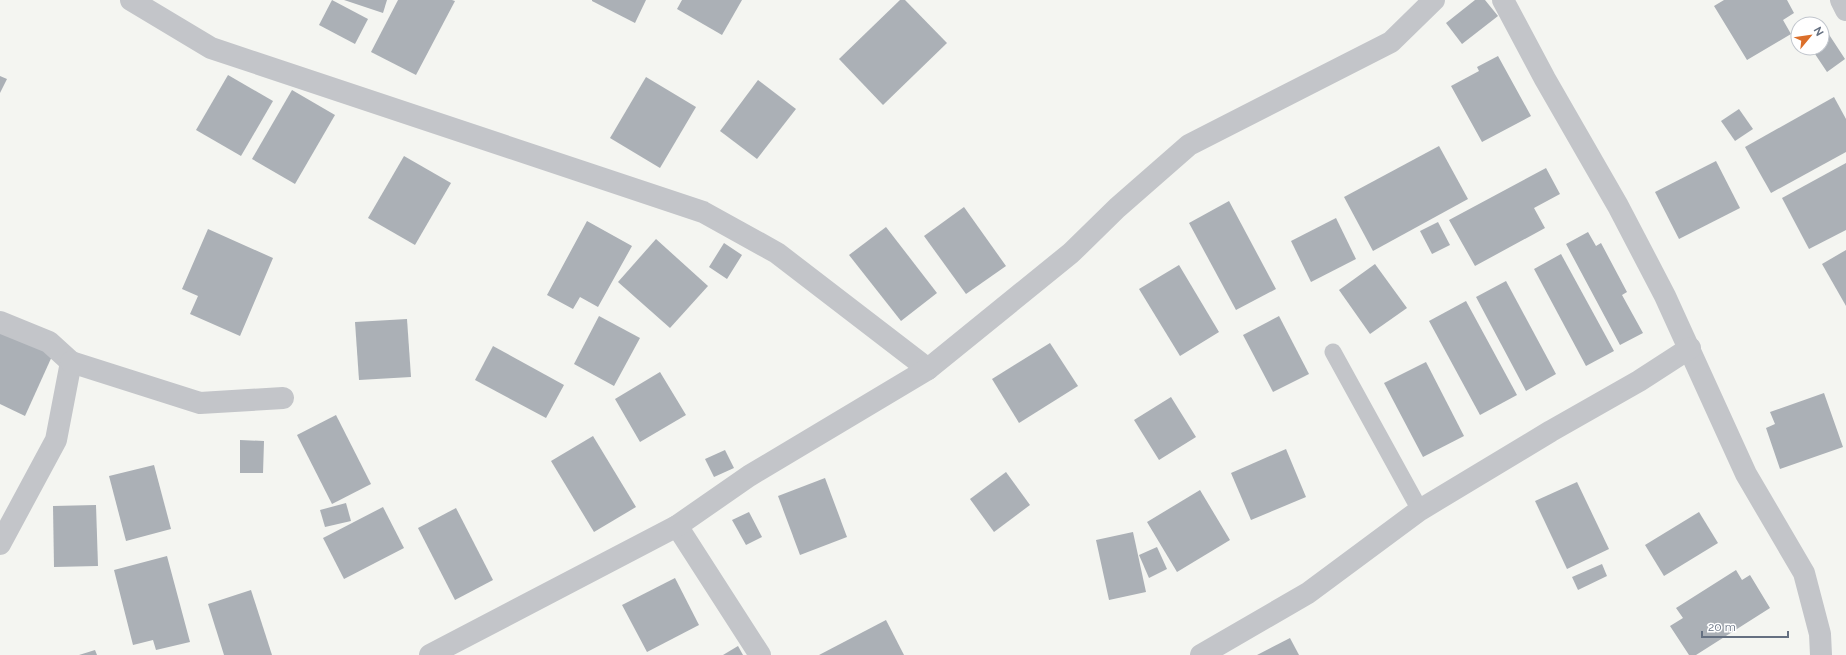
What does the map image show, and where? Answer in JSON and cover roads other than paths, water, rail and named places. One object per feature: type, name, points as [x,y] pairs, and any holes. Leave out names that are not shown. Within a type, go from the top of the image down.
[{"type":"street","points":[[430,655],[677,526],[749,476],[928,369],[1071,253],[1117,208],[1189,145],[1391,42],[1434,0]]},
{"type":"street","points":[[1503,0],[1545,79],[1618,206],[1665,296],[1690,348],[1746,474],[1804,573],[1820,634],[1821,655]]},
{"type":"street","points":[[1841,0],[1846,10]]},
{"type":"street","points":[[139,2],[211,48],[703,212],[777,253],[928,369]]},
{"type":"street","points":[[0,322],[49,342],[71,362],[200,404],[283,398]]},
{"type":"street","points":[[1201,655],[1308,593],[1420,510],[1639,380],[1690,348]]},
{"type":"street","points":[[0,544],[56,440],[71,362]]},
{"type":"street","points":[[677,526],[760,655]]},
{"type":"lane","points":[[1333,352],[1420,510]]}]
